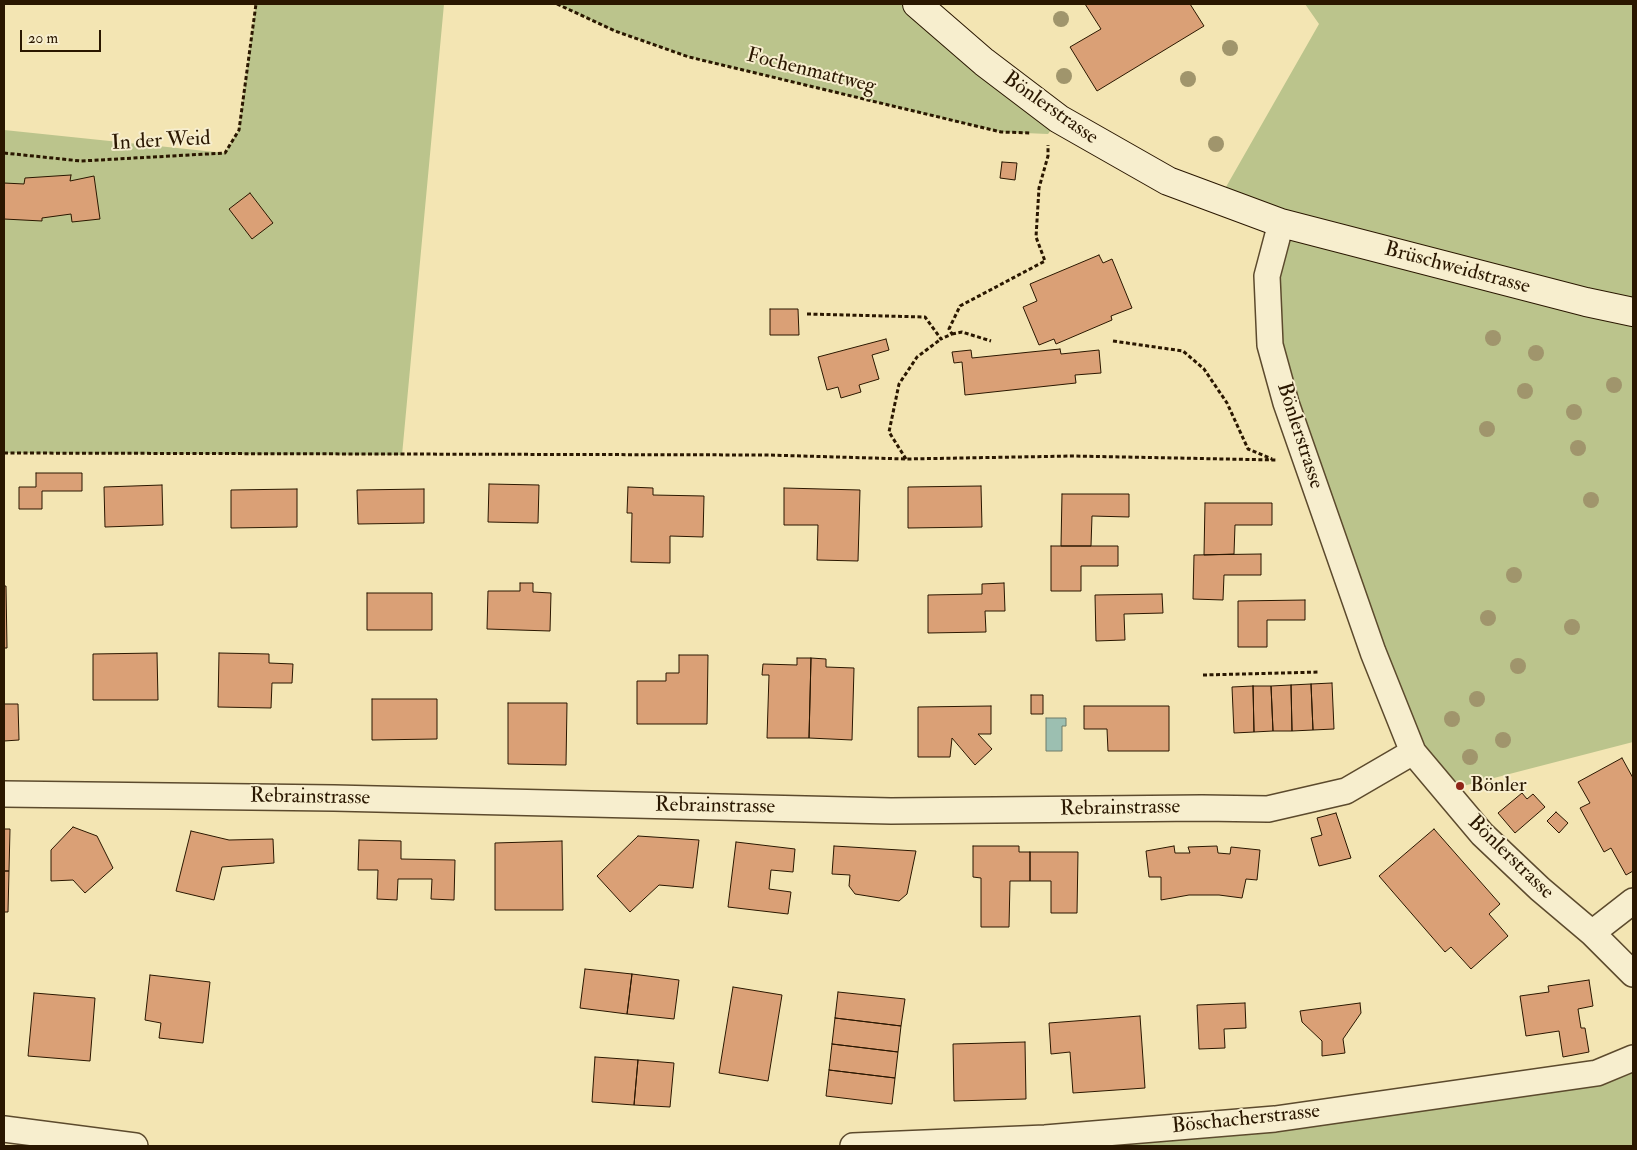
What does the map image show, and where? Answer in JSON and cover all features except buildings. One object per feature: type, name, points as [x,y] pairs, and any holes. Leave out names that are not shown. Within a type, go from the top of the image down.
[{"type":"street","name":"Bönlerstrasse","points":[[917,4],[1054,126],[1168,181],[1282,223],[1267,276],[1270,345],[1286,403],[1373,652],[1413,752],[1482,834],[1540,890],[1592,932],[1633,974]]},
{"type":"street","name":"Brüschweidstrasse","points":[[1282,223],[1586,302],[1633,312]]},
{"type":"street","name":"Rebrainstrasse","points":[[4,794],[344,798],[890,811],[1268,809],[1346,790],[1413,752]]},
{"type":"street","points":[[1592,932],[1633,901]]},
{"type":"street","name":"Böschacherstrasse","points":[[853,1146],[1045,1138],[1276,1119],[1597,1073],[1633,1058]]},
{"type":"street","points":[[4,1129],[134,1146]]},
{"type":"path","name":"In der Weid","points":[[4,153],[81,161],[225,153],[239,130],[256,4]]},
{"type":"path","name":"Fochenmattweg","points":[[557,4],[615,31],[689,57],[1001,132],[1054,126]]},
{"type":"path","points":[[952,334],[949,329],[960,306],[1045,260],[1036,237],[1039,188],[1054,126]]},
{"type":"path","points":[[807,314],[925,317],[941,339]]},
{"type":"path","points":[[906,459],[889,432],[899,384],[917,357],[941,339],[952,334],[962,332],[991,341]]},
{"type":"path","points":[[1113,341],[1183,351],[1204,370],[1227,403],[1248,449],[1276,460]]},
{"type":"path","points":[[4,453],[768,455],[906,459],[1073,456],[1276,460],[1305,455]]},
{"type":"path","points":[[1203,675],[1319,672]]},
{"type":"green space","points":[[256,4],[444,4],[402,455],[4,453],[4,130],[225,153],[239,130]]},
{"type":"green space","points":[[557,4],[933,4],[1059,119],[1048,134],[1001,132],[689,57],[615,31]]},
{"type":"green space","points":[[1305,4],[1633,4],[1633,742],[1463,786],[1413,752],[1270,345],[1281,223],[1218,201],[1319,24]]},
{"type":"green space","points":[[1633,1058],[1633,1146],[1045,1146]]},
{"type":"shaded area","points":[[1046,718],[1066,718],[1066,726],[1062,726],[1062,751],[1046,751]]},
{"type":"place","name":"Bönler","points":[[1460,786]]}]
